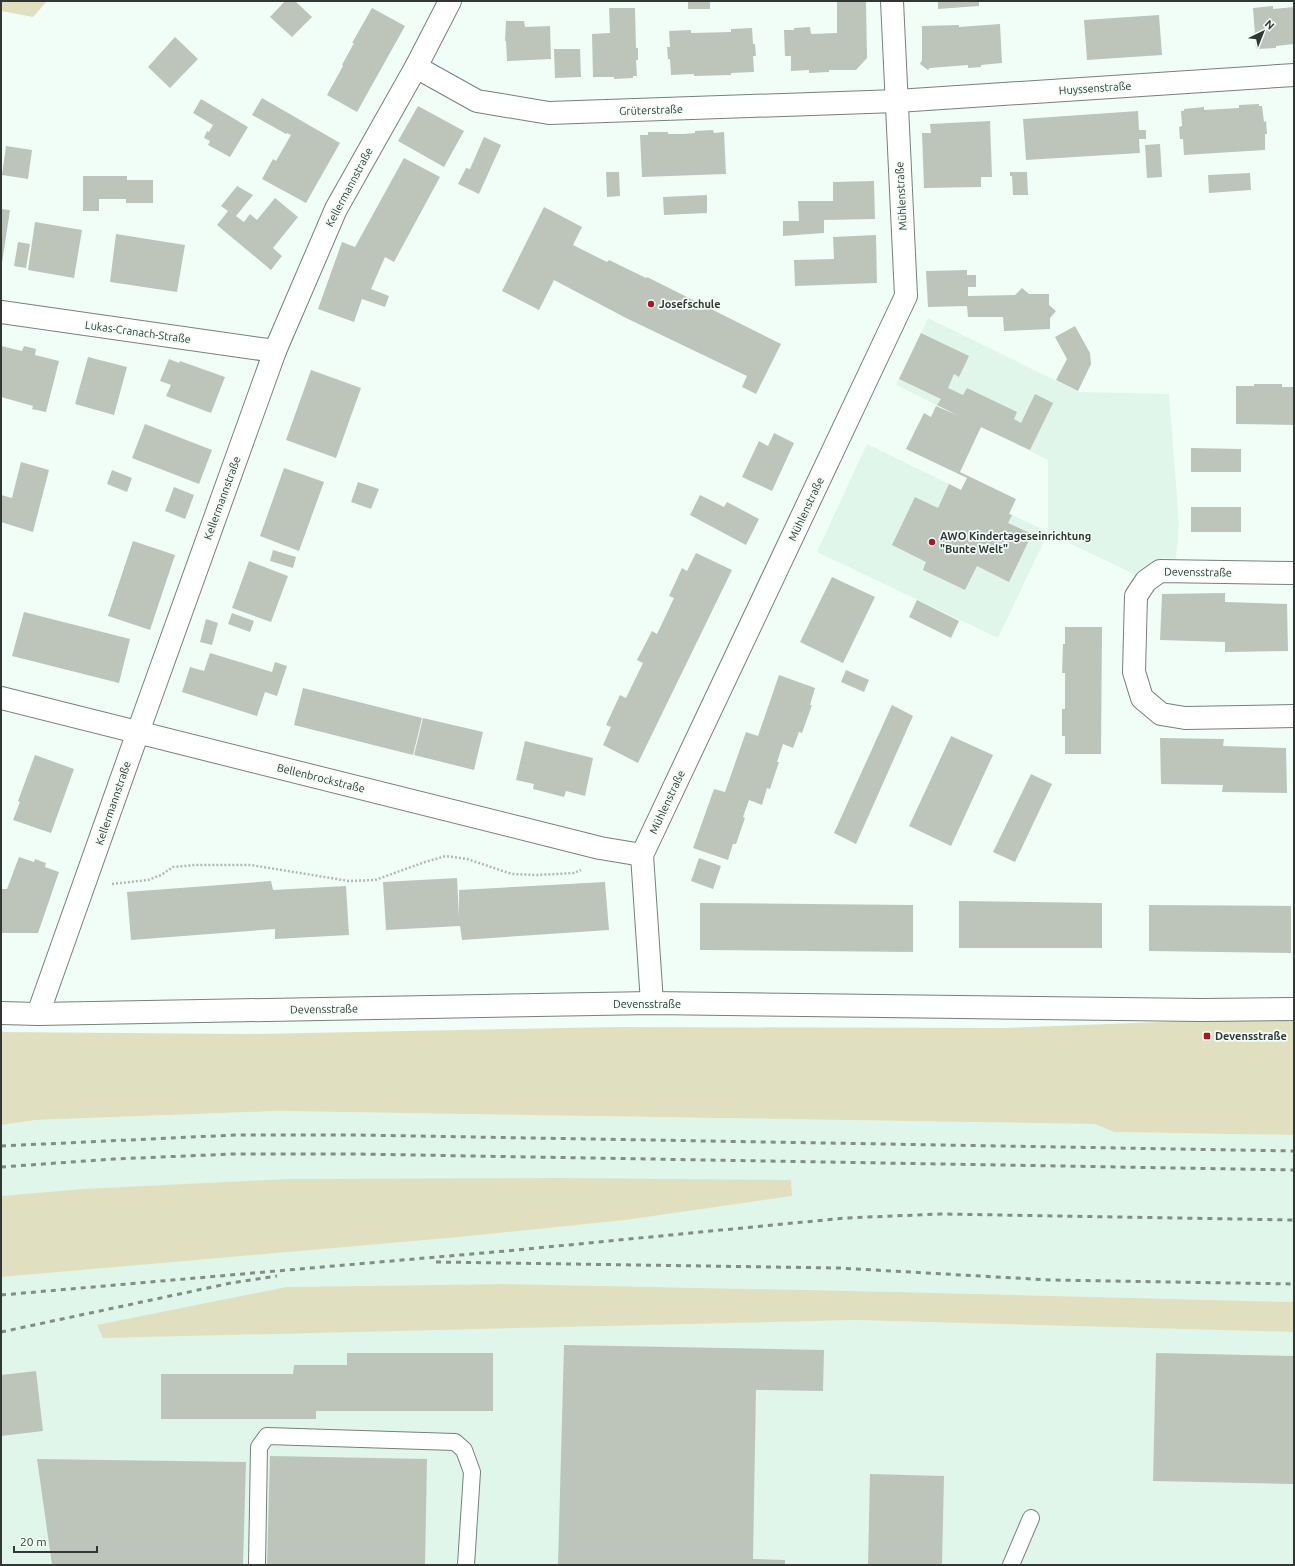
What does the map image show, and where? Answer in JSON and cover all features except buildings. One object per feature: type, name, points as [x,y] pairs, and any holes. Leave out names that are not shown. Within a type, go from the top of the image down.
[{"type":"street","name":"Kellermannstraße","points":[[38,1014],[275,351],[336,208],[416,67],[450,1]]},
{"type":"street","name":"Mühlenstraße","points":[[652,1003],[642,854],[906,296],[892,1]]},
{"type":"street","name":"Grüterstraße","points":[[416,67],[477,100],[549,113],[897,101]]},
{"type":"street","name":"Huyssenstraße","points":[[897,101],[1294,74]]},
{"type":"street","name":"Lukas-Cranach-Straße","points":[[1,312],[275,351]]},
{"type":"street","name":"Devensstraße","points":[[1294,573],[1160,571],[1146,581],[1136,596],[1134,672],[1142,698],[1161,714],[1185,718],[1294,716]]},
{"type":"street","name":"Bellenbrockstraße","points":[[1,698],[600,848],[642,854]]},
{"type":"street","name":"Devensstraße","points":[[1,1013],[38,1014],[652,1003],[1202,1010],[1294,1009]]},
{"type":"lane","points":[[257,1565],[259,1447],[267,1436],[455,1442],[464,1450],[472,1472],[466,1565]]},
{"type":"lane","points":[[1011,1565],[1031,1518]]},
{"type":"path","points":[[83,886],[148,880],[161,875],[173,867],[195,865],[251,865],[349,881],[375,880],[446,856],[467,859],[512,874],[537,875],[574,873],[586,868],[600,848]]},
{"type":"shaded area","points":[[928,318],[1079,392],[1169,394],[1179,524],[1176,559],[1163,558],[1156,561],[1138,576],[1048,533],[998,638],[817,552],[867,444],[1048,532],[1048,460],[896,385]]},
{"type":"shaded area","points":[[278,1111],[1095,1124],[1114,1132],[1294,1135],[1294,1302],[503,1284],[286,1287],[97,1326],[853,1320],[1294,1332],[1294,1565],[1,1565],[1,1125],[36,1120]]},
{"type":"green space","points":[[1,1],[47,1],[33,17],[1,11]]},
{"type":"green space","points":[[1294,1017],[1294,1135],[1114,1132],[1095,1124],[278,1111],[36,1120],[1,1125],[1,1032],[249,1034],[619,1027],[1002,1028]]},
{"type":"green space","points":[[557,1178],[791,1180],[792,1196],[625,1220],[459,1237],[1,1277],[1,1196],[83,1189],[289,1179]]},
{"type":"green space","points":[[503,1284],[1294,1302],[1294,1332],[853,1320],[103,1338],[97,1325],[286,1287]]},
{"type":"railway","points":[[1,1146],[235,1135],[356,1135],[1294,1151]]},
{"type":"railway","points":[[1,1167],[114,1159],[233,1154],[355,1154],[1294,1170]]},
{"type":"railway","points":[[1,1295],[506,1251],[845,1218],[941,1214],[1294,1220]]},
{"type":"railway","points":[[436,1262],[839,1268],[1050,1280],[1294,1284]]},
{"type":"railway","points":[[1,1332],[231,1283],[277,1276]]},
{"type":"place","name":"Josefschule","points":[[651,304]]},
{"type":"place","name":"AWO Kindertageseinrichtung \"Bunte Welt\"","points":[[932,542]]},
{"type":"place","name":"Devensstraße","points":[[1207,1036]]}]
